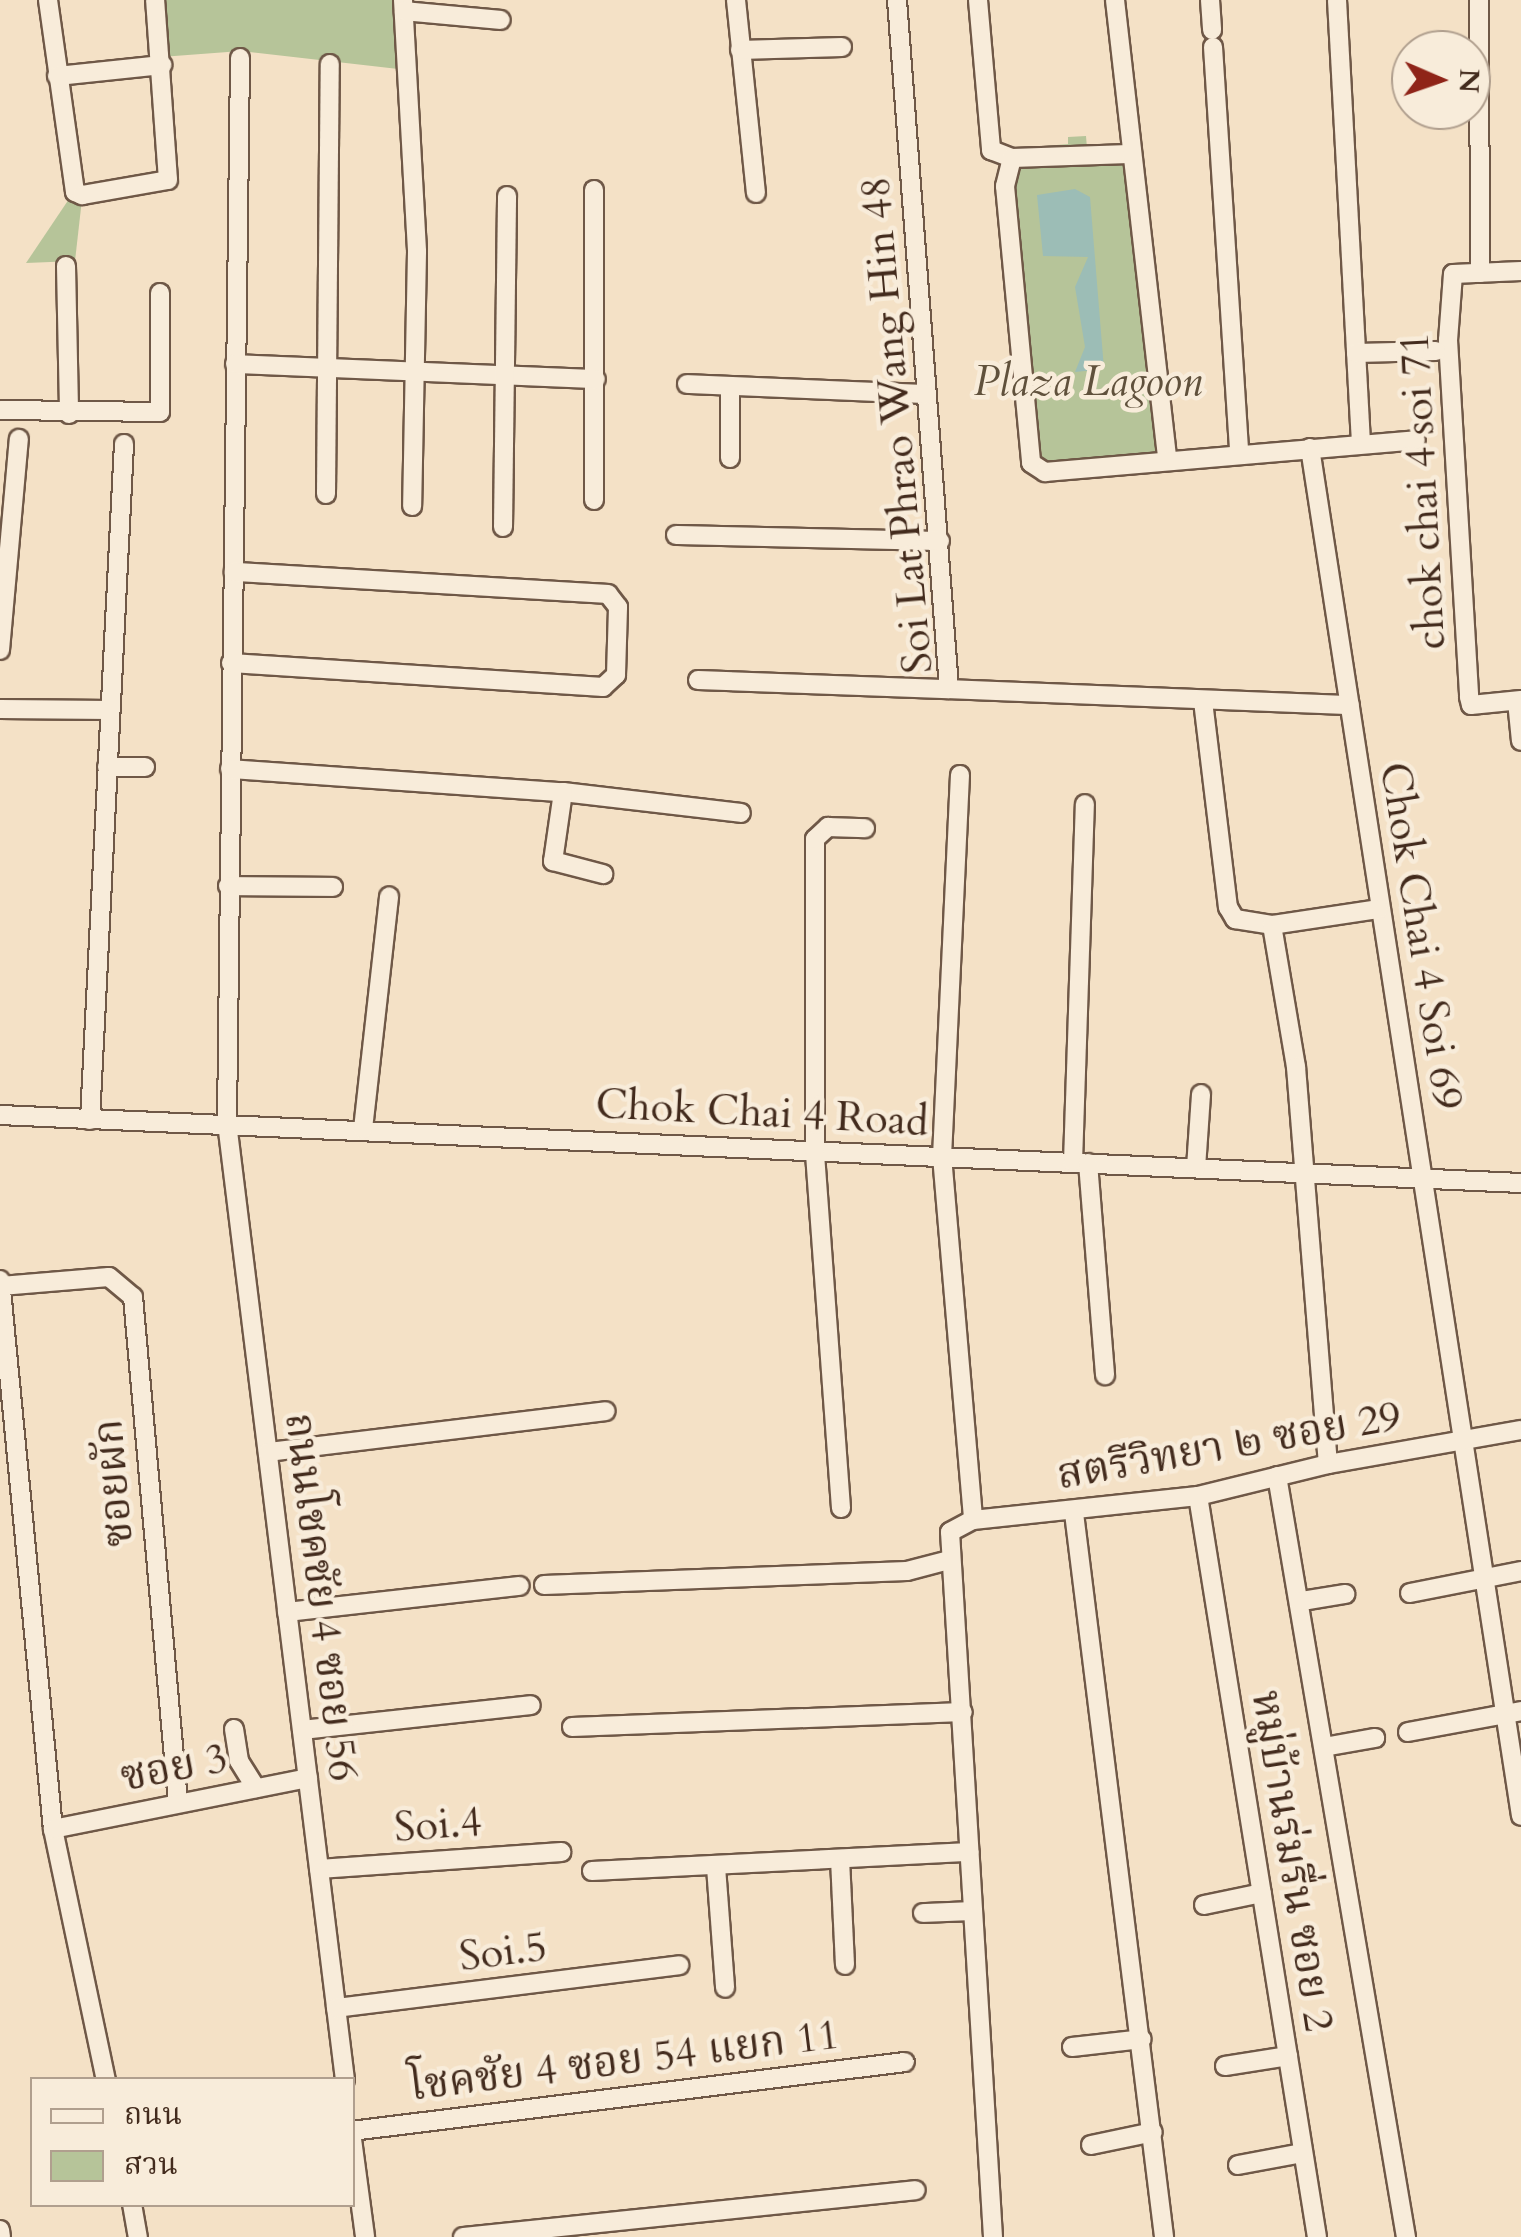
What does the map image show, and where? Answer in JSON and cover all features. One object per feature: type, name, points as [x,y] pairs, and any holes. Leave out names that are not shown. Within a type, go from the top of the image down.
[{"type":"street","points":[[48,0],[75,192],[82,195],[168,180],[155,0]]},
{"type":"street","points":[[736,0],[756,192]]},
{"type":"street","name":"Soi Lat Phrao Wang Hin 48","points":[[898,0],[949,689],[1350,705]]},
{"type":"street","points":[[978,0],[987,139],[998,156],[1129,154]]},
{"type":"street","points":[[1115,0],[1129,154],[1166,459]]},
{"type":"street","points":[[1210,0],[1240,452]]},
{"type":"street","points":[[1338,0],[1361,442]]},
{"type":"street","points":[[1479,0],[1480,273],[1521,271]]},
{"type":"street","points":[[412,506],[417,252],[403,5],[501,20]]},
{"type":"street","points":[[740,50],[842,47]]},
{"type":"street","name":"ถนนโชคชัย 4 ซอย 56","points":[[240,58],[227,1123],[345,2077]]},
{"type":"street","points":[[326,494],[330,64]]},
{"type":"street","points":[[57,76],[162,65]]},
{"type":"street","points":[[1012,158],[1005,186],[1031,463],[1045,472],[1240,452],[1416,440]]},
{"type":"street","points":[[594,190],[594,500]]},
{"type":"street","points":[[503,526],[507,196]]},
{"type":"street","points":[[66,266],[69,414]]},
{"type":"street","name":"chok chai 4 soi 71","points":[[1480,273],[1449,280],[1470,698],[1471,705],[1519,701]]},
{"type":"street","points":[[0,410],[69,414],[160,412],[160,293]]},
{"type":"street","points":[[1356,353],[1436,351]]},
{"type":"street","points":[[235,364],[415,376],[596,380]]},
{"type":"street","points":[[687,384],[928,394]]},
{"type":"street","points":[[730,386],[730,458]]},
{"type":"street","points":[[0,650],[19,439]]},
{"type":"street","points":[[90,1120],[124,444]]},
{"type":"street","name":"Chok Chai 4 Soi 69","points":[[1310,448],[1464,1440],[1513,1713],[1521,1816]]},
{"type":"street","points":[[676,535],[940,541]]},
{"type":"street","points":[[231,663],[603,686],[616,675],[618,607],[608,594],[234,572]]},
{"type":"street","points":[[698,680],[949,689]]},
{"type":"street","points":[[1203,701],[1228,906],[1248,924],[1272,925],[1379,910]]},
{"type":"street","points":[[1519,701],[1521,742]]},
{"type":"street","points":[[0,709],[110,710]]},
{"type":"street","points":[[108,767],[145,767]]},
{"type":"street","points":[[230,769],[562,792],[741,814]]},
{"type":"street","points":[[960,775],[942,1156],[973,1520]]},
{"type":"street","points":[[562,792],[553,860],[603,874]]},
{"type":"street","points":[[1085,804],[1080,1162],[1105,1375]]},
{"type":"street","points":[[841,1508],[815,1150],[815,839],[828,827],[865,828]]},
{"type":"street","points":[[228,886],[332,887]]},
{"type":"street","points":[[363,1129],[389,896]]},
{"type":"street","points":[[1272,925],[1296,1066],[1328,1464]]},
{"type":"street","points":[[1196,1168],[1202,1094]]},
{"type":"street","name":"Chok Chai 4 Road","points":[[0,1114],[1521,1183]]},
{"type":"street","name":"ซอยผัก","points":[[0,1283],[109,1278],[133,1297],[178,1802]]},
{"type":"street","points":[[0,1283],[54,1829],[105,2077]]},
{"type":"street","points":[[268,1452],[606,1411]]},
{"type":"street","name":"สตรีวิทยา ๒ ซอย 29","points":[[948,1560],[950,1532],[973,1520],[1198,1496],[1328,1464],[1521,1430]]},
{"type":"street","points":[[1277,1476],[1302,1601],[1406,2237]]},
{"type":"street","name":"หมู่บ้านร่มรื่น ซอย 2","points":[[1198,1496],[1316,2237]]},
{"type":"street","points":[[1074,1512],[1164,2237]]},
{"type":"street","points":[[544,1585],[907,1571],[948,1560],[963,1712],[970,1911],[992,2237]]},
{"type":"street","points":[[1410,1593],[1521,1571]]},
{"type":"street","points":[[287,1612],[520,1586]]},
{"type":"street","points":[[1302,1601],[1345,1594]]},
{"type":"street","points":[[302,1730],[531,1705]]},
{"type":"street","points":[[572,1727],[963,1712]]},
{"type":"street","points":[[1408,1732],[1513,1713]]},
{"type":"street","points":[[234,1729],[239,1762],[256,1788]]},
{"type":"street","points":[[1324,1746],[1375,1738]]},
{"type":"street","name":"ซอย 3","points":[[54,1829],[308,1778]]},
{"type":"street","name":"Soi.4","points":[[319,1868],[561,1852]]},
{"type":"street","points":[[592,1871],[970,1852]]},
{"type":"street","points":[[840,1859],[845,1965]]},
{"type":"street","points":[[716,1867],[725,1988]]},
{"type":"street","points":[[1204,1904],[1262,1893]]},
{"type":"street","points":[[923,1914],[970,1911]]},
{"type":"street","name":"Soi.5","points":[[336,2008],[679,1965]]},
{"type":"street","points":[[1072,2047],[1142,2038]]},
{"type":"street","points":[[1225,2066],[1288,2056]]},
{"type":"street","name":"โชคชัย 4 ซอย 54 แยก 11","points":[[355,2130],[905,2062]]},
{"type":"street","points":[[1091,2145],[1153,2132]]},
{"type":"street","points":[[1238,2165],[1303,2153]]},
{"type":"street","points":[[355,2162],[365,2237]]},
{"type":"street","points":[[463,2237],[916,2190]]},
{"type":"street","points":[[133,2207],[138,2237]]},
{"type":"green space","points":[[156,0],[397,0],[407,70],[241,51],[161,57]]},
{"type":"green space","name":"Plaza Lagoon","points":[[1086,136],[1087,148],[1098,157],[1124,145],[1159,448],[1149,456],[1048,467],[1030,464],[1000,150],[1068,144],[1068,137]]},
{"type":"green space","points":[[69,199],[82,199],[75,261],[26,263]]},
{"type":"water","points":[[1075,189],[1090,197],[1104,369],[1075,372],[1085,347],[1075,287],[1088,257],[1043,256],[1037,195]]}]
